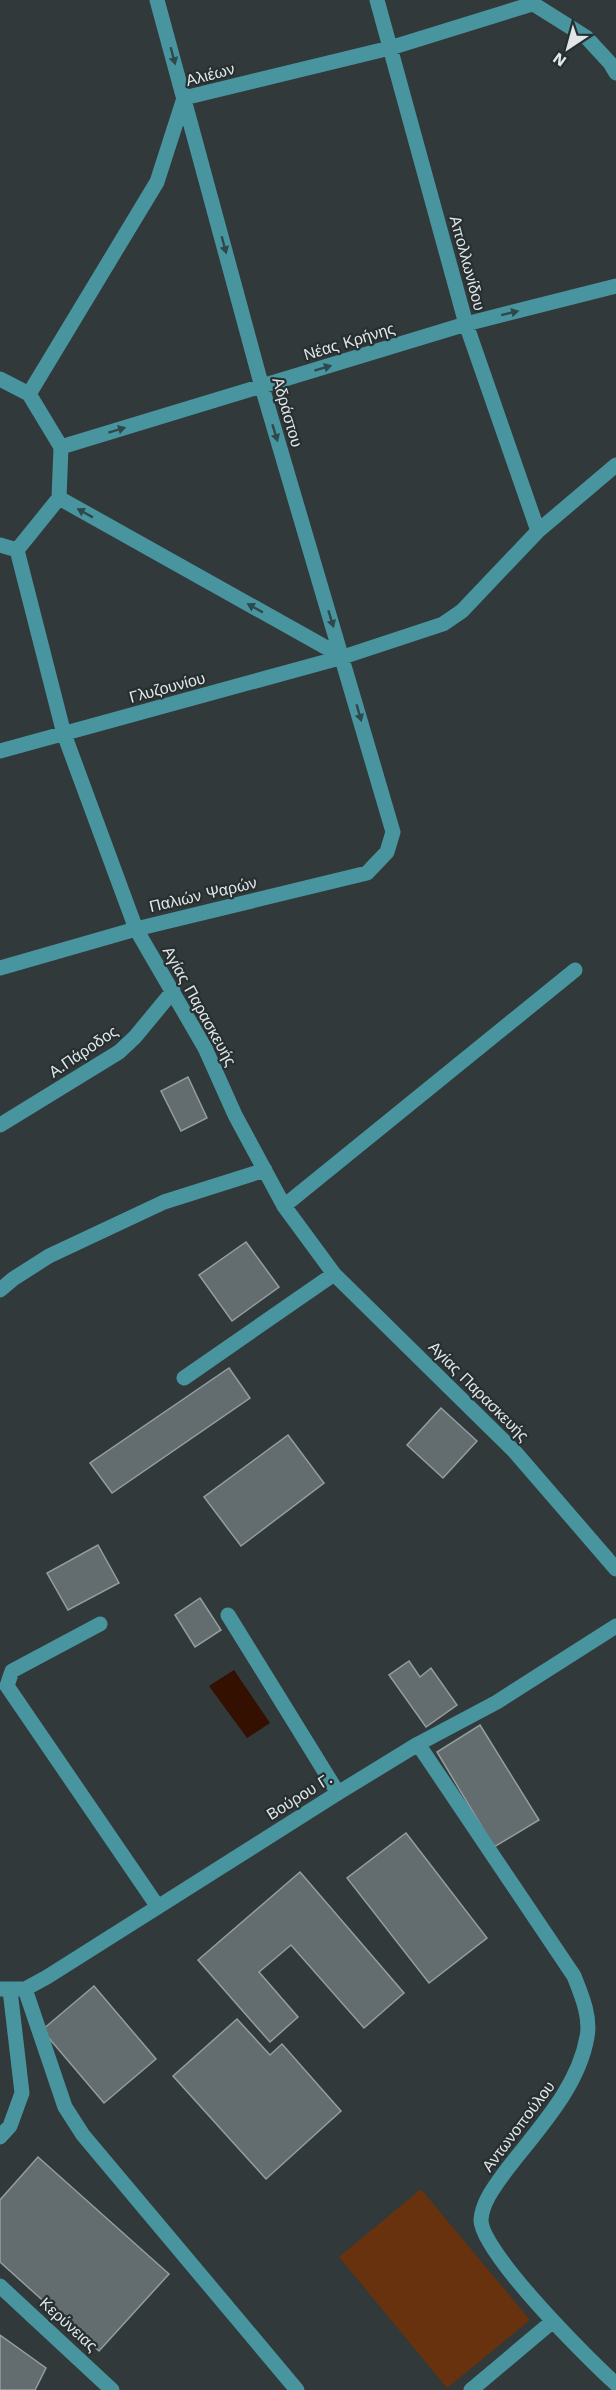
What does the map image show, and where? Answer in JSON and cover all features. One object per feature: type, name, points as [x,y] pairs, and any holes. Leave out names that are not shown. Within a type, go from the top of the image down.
[{"type":"street","name":"Αδράστου","points":[[158,0],[262,387],[393,832]]},
{"type":"street","name":"Απολλωνίδου","points":[[377,0],[466,324],[538,531]]},
{"type":"street","name":"Αλιέων","points":[[29,393],[157,182],[184,98],[390,48],[530,2]]},
{"type":"street","points":[[530,2],[586,37],[610,63],[616,74]]},
{"type":"street","name":"Νέας Κρήνης","points":[[60,447],[466,324],[616,286]]},
{"type":"street","points":[[0,379],[29,393],[60,447],[59,498],[17,550],[0,545]]},
{"type":"street","name":"Γλυζουνίου","points":[[0,751],[343,657],[443,624],[462,611],[538,531],[616,465]]},
{"type":"street","points":[[59,498],[343,657]]},
{"type":"street","name":"Αγίας Παρασκευής","points":[[17,550],[64,734],[136,929],[205,1048],[235,1115],[284,1206],[334,1274],[515,1452],[616,1569]]},
{"type":"street","name":"Παλιών Ψαρών","points":[[0,968],[136,929],[367,873],[387,852],[393,832]]},
{"type":"street","points":[[284,1206],[575,970]]},
{"type":"street","name":"Α.Πάροδος","points":[[0,1125],[119,1052],[135,1037],[173,991]]},
{"type":"street","points":[[0,1290],[49,1256],[164,1202],[265,1170]]},
{"type":"street","points":[[184,1378],[334,1274]]},
{"type":"street","points":[[228,1614],[338,1792]]},
{"type":"street","points":[[100,1624],[12,1671],[7,1686],[158,1907]]},
{"type":"street","name":"Βούρου Γ.","points":[[12,1989],[47,1977],[338,1792],[418,1744],[497,1702],[616,1626]]},
{"type":"street","name":"Αντωνοπούλου","points":[[418,1744],[574,1976],[585,2003],[587,2036],[572,2082],[488,2195],[481,2220],[485,2238],[553,2321],[589,2360],[616,2384]]},
{"type":"street","points":[[0,2138],[10,2126],[22,2093],[12,1989]]},
{"type":"street","points":[[12,1989],[65,2107],[83,2135],[297,2390]]},
{"type":"street","name":"Κερύνειας","points":[[0,2286],[112,2390]]},
{"type":"street","points":[[471,2390],[553,2321]]},
{"type":"shaded area","points":[[234,1670],[270,1723],[247,1738],[209,1686]]},
{"type":"shaded area","points":[[421,2189],[530,2320],[447,2388],[339,2257]]},
{"type":"building","points":[[188,1077],[207,1118],[181,1131],[161,1091]]},
{"type":"building","points":[[246,1242],[279,1287],[232,1321],[199,1275]]},
{"type":"building","points":[[229,1368],[250,1398],[112,1493],[90,1463]]},
{"type":"building","points":[[441,1408],[477,1441],[443,1478],[407,1445]]},
{"type":"building","points":[[288,1435],[324,1483],[241,1546],[204,1497]]},
{"type":"building","points":[[98,1545],[119,1583],[68,1610],[47,1573]]},
{"type":"building","points":[[200,1598],[221,1630],[195,1647],[175,1615]]},
{"type":"building","points":[[409,1661],[420,1677],[431,1668],[457,1705],[426,1727],[389,1675]]},
{"type":"building","points":[[480,1725],[539,1820],[494,1847],[437,1752]]},
{"type":"building","points":[[406,1833],[487,1938],[429,1983],[347,1878]]},
{"type":"building","points":[[300,1872],[404,1993],[364,2028],[291,1945],[259,1972],[298,2017],[270,2042],[198,1960]]},
{"type":"building","points":[[94,1986],[156,2059],[104,2103],[42,2030]]},
{"type":"building","points":[[237,2019],[270,2055],[282,2044],[341,2111],[266,2179],[173,2076]]},
{"type":"building","points":[[38,2157],[169,2274],[99,2351],[0,2262],[0,2200]]},
{"type":"building","points":[[0,2335],[46,2368],[35,2390],[0,2390]]}]
